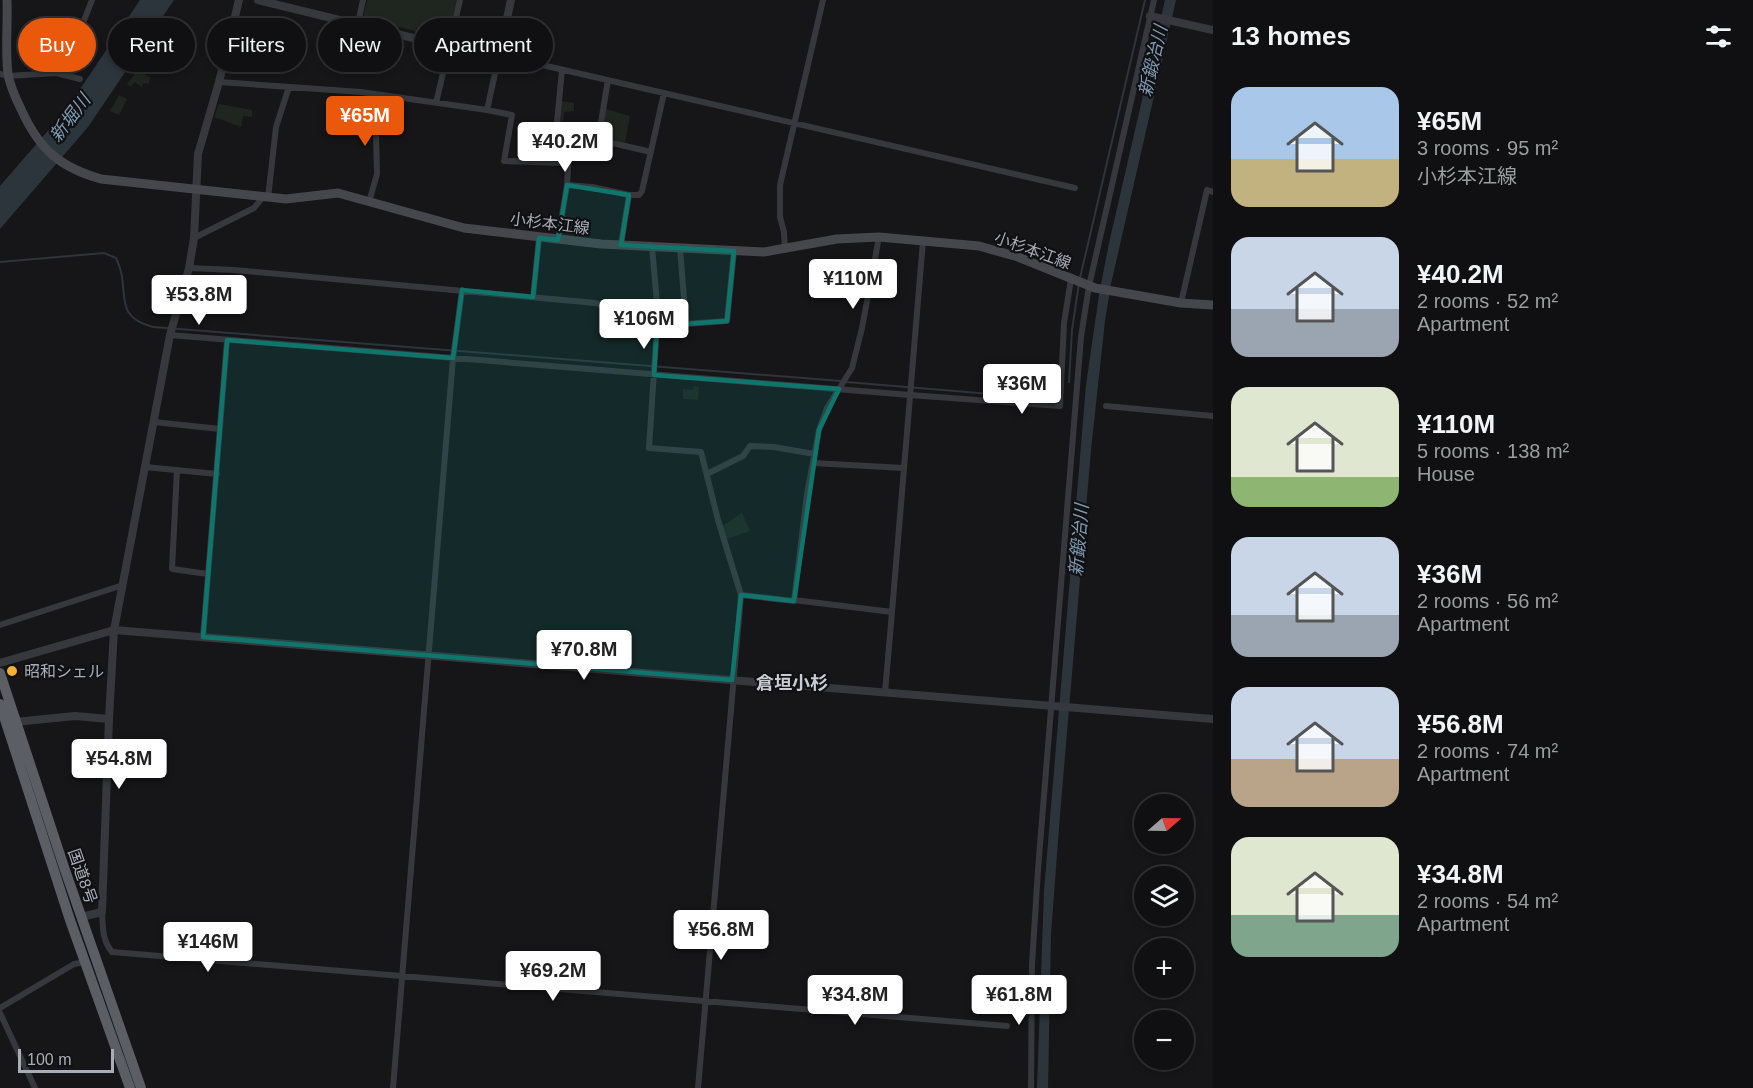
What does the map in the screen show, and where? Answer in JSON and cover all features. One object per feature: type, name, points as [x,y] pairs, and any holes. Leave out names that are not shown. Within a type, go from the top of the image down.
[{"type":"highway","name":"国道8号","points":[[0,673],[81,917],[141,1088]]},
{"type":"highway","name":"国道8号","points":[[0,704],[85,962],[130,1088]]},
{"type":"main road","name":"小杉本江線","points":[[7,0],[4,75],[37,140],[60,162],[79,172],[101,179],[286,199],[329,192],[345,194],[464,228],[539,238],[621,245],[764,252],[837,239],[879,237],[979,246],[1018,257],[1089,286],[1115,293],[1181,303],[1213,305]]},
{"type":"street","points":[[85,18],[92,0]]},
{"type":"street","points":[[239,0],[198,154],[194,238],[189,268],[170,335],[114,630],[102,912],[106,945],[112,952],[705,1003],[1007,1026]]},
{"type":"street","points":[[258,0],[336,18]]},
{"type":"street","points":[[359,18],[363,0]]},
{"type":"street","points":[[456,18],[460,0]]},
{"type":"street","points":[[507,18],[511,0]]},
{"type":"street","points":[[784,249],[784,232],[780,217],[780,185],[823,0]]},
{"type":"street","points":[[1031,1088],[1032,964],[1082,337],[1089,286],[1153,17],[1154,0]]},
{"type":"street","points":[[1153,17],[1213,30]]},
{"type":"street","points":[[553,68],[1075,188]]},
{"type":"street","points":[[554,163],[562,70]]},
{"type":"street","points":[[436,103],[444,72]]},
{"type":"street","points":[[487,110],[495,72]]},
{"type":"street","points":[[4,75],[56,73],[80,78]]},
{"type":"street","points":[[608,80],[599,134],[606,137],[608,142],[651,152]]},
{"type":"street","points":[[219,82],[375,94],[513,115],[504,161],[568,163]]},
{"type":"street","points":[[194,238],[254,208],[265,197],[276,127],[289,87]]},
{"type":"street","points":[[567,185],[639,195],[642,191],[664,93]]},
{"type":"street","points":[[369,202],[377,174],[375,94]]},
{"type":"street","points":[[558,240],[567,185],[569,153]]},
{"type":"street","points":[[1181,303],[1207,190],[1213,192]]},
{"type":"street","points":[[621,245],[629,195]]},
{"type":"street","points":[[794,600],[819,430],[827,408],[852,368],[879,237]]},
{"type":"street","points":[[533,297],[539,238]]},
{"type":"street","points":[[885,692],[923,241]]},
{"type":"street","points":[[652,247],[658,326],[649,448],[700,452],[741,595],[698,1088]]},
{"type":"street","points":[[680,248],[686,324]]},
{"type":"street","points":[[189,268],[245,271],[596,303],[658,326],[728,321],[734,251]]},
{"type":"street","points":[[170,335],[1060,406],[1064,323],[1071,279]]},
{"type":"street","points":[[393,1088],[453,358],[462,290]]},
{"type":"street","points":[[203,636],[227,340]]},
{"type":"street","points":[[1106,406],[1213,416]]},
{"type":"street","points":[[154,422],[220,429]]},
{"type":"street","points":[[707,474],[743,456],[750,446],[774,447],[814,454]]},
{"type":"street","points":[[813,463],[904,468]]},
{"type":"street","points":[[145,467],[217,474]]},
{"type":"street","points":[[177,470],[172,569],[208,574]]},
{"type":"street","points":[[0,625],[123,585]]},
{"type":"street","points":[[741,595],[892,612]]},
{"type":"street","points":[[0,663],[114,630],[1213,719]]},
{"type":"street","points":[[15,722],[75,716],[109,720]]},
{"type":"street","points":[[81,917],[102,912]]},
{"type":"street","points":[[0,1008],[74,964],[85,962]]},
{"type":"street","points":[[0,1013],[35,1088]]},
{"type":"highlighted area","points":[[567,185],[629,195],[621,245],[734,251],[727,321],[657,326],[654,375],[839,389],[819,430],[794,601],[741,595],[732,680],[203,637],[227,340],[453,358],[462,290],[533,297],[539,238],[558,240]]},
{"type":"shaded area","points":[[367,0],[457,0],[453,18],[414,18],[414,31],[402,28],[402,18],[363,18]]},
{"type":"shaded area","points":[[136,72],[150,77],[149,84],[143,83],[142,87],[134,82],[131,87],[127,84]]},
{"type":"shaded area","points":[[119,95],[127,99],[119,115],[110,111]]},
{"type":"shaded area","points":[[561,101],[574,103],[574,111],[564,112],[562,131],[558,130]]},
{"type":"shaded area","points":[[219,104],[252,110],[252,117],[243,116],[241,127],[214,117]]},
{"type":"shaded area","points":[[606,109],[630,116],[625,142],[609,140],[609,135],[602,133]]},
{"type":"shaded area","points":[[694,386],[699,387],[698,400],[683,399],[683,389],[693,390]]},
{"type":"shaded area","points":[[742,513],[750,531],[727,539],[722,526]]},
{"type":"water","points":[[140,0],[174,0],[162,18],[128,18]]},
{"type":"water","name":"新鍛冶川","points":[[1165,0],[1176,0],[1111,284],[1105,321],[1091,450],[1051,934],[1048,1088],[1037,1088],[1044,891],[1086,385],[1109,243]]},
{"type":"water","name":"新堀川","points":[[108,48],[108,72],[125,72],[88,127],[0,229],[0,186],[66,110],[92,72],[96,72],[96,65]]},
{"type":"waterway","points":[[1080,278],[1145,0]]},
{"type":"waterway","points":[[0,262],[104,253],[116,258],[127,309],[131,316],[153,327],[841,381]]},
{"type":"waterway","points":[[1069,382],[1072,330],[1079,283]]},
{"type":"waterway","points":[[846,382],[1038,398],[1047,396]]},
{"type":"place","name":"昭和シェル","points":[[12,671]]},
{"type":"district","name":"倉垣小杉","points":[[792,683]]}]
